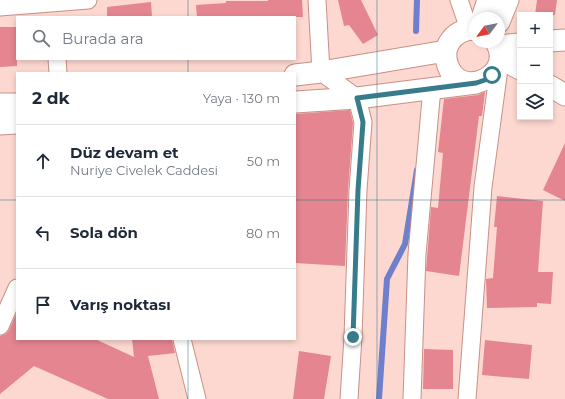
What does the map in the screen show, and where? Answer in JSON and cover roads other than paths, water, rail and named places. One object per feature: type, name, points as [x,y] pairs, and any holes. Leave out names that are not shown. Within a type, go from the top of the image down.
[{"type":"street","points":[[0,6],[55,6],[88,0]]},
{"type":"street","points":[[317,0],[321,72]]},
{"type":"street","points":[[459,0],[469,16]]},
{"type":"street","points":[[482,12],[488,0]]},
{"type":"street","points":[[503,12],[508,0]]},
{"type":"street","points":[[469,28],[460,32],[452,38],[446,51],[446,61],[449,69],[455,77],[465,82],[476,83]]},
{"type":"street","points":[[553,41],[565,40]]},
{"type":"street","points":[[503,50],[517,45]]},
{"type":"street","points":[[503,50],[517,66]]},
{"type":"street","points":[[296,102],[357,98],[476,83],[485,80],[492,75],[498,67],[503,50]]},
{"type":"street","points":[[466,399],[483,187],[503,50]]},
{"type":"street","points":[[296,75],[446,51]]},
{"type":"street","points":[[553,54],[565,53]]},
{"type":"street","points":[[57,60],[58,72]]},
{"type":"street","points":[[321,72],[357,98],[363,122],[358,190],[353,337],[349,399]]},
{"type":"street","points":[[412,399],[417,254],[432,88]]},
{"type":"street","points":[[553,88],[565,95]]},
{"type":"street","points":[[0,104],[16,104]]},
{"type":"street","points":[[0,124],[16,123]]},
{"type":"street","points":[[0,326],[16,290]]},
{"type":"street","points":[[182,340],[198,399]]},
{"type":"waterway","points":[[416,31],[417,0]]},
{"type":"waterway","points":[[379,399],[387,279],[405,244],[417,170]]}]
